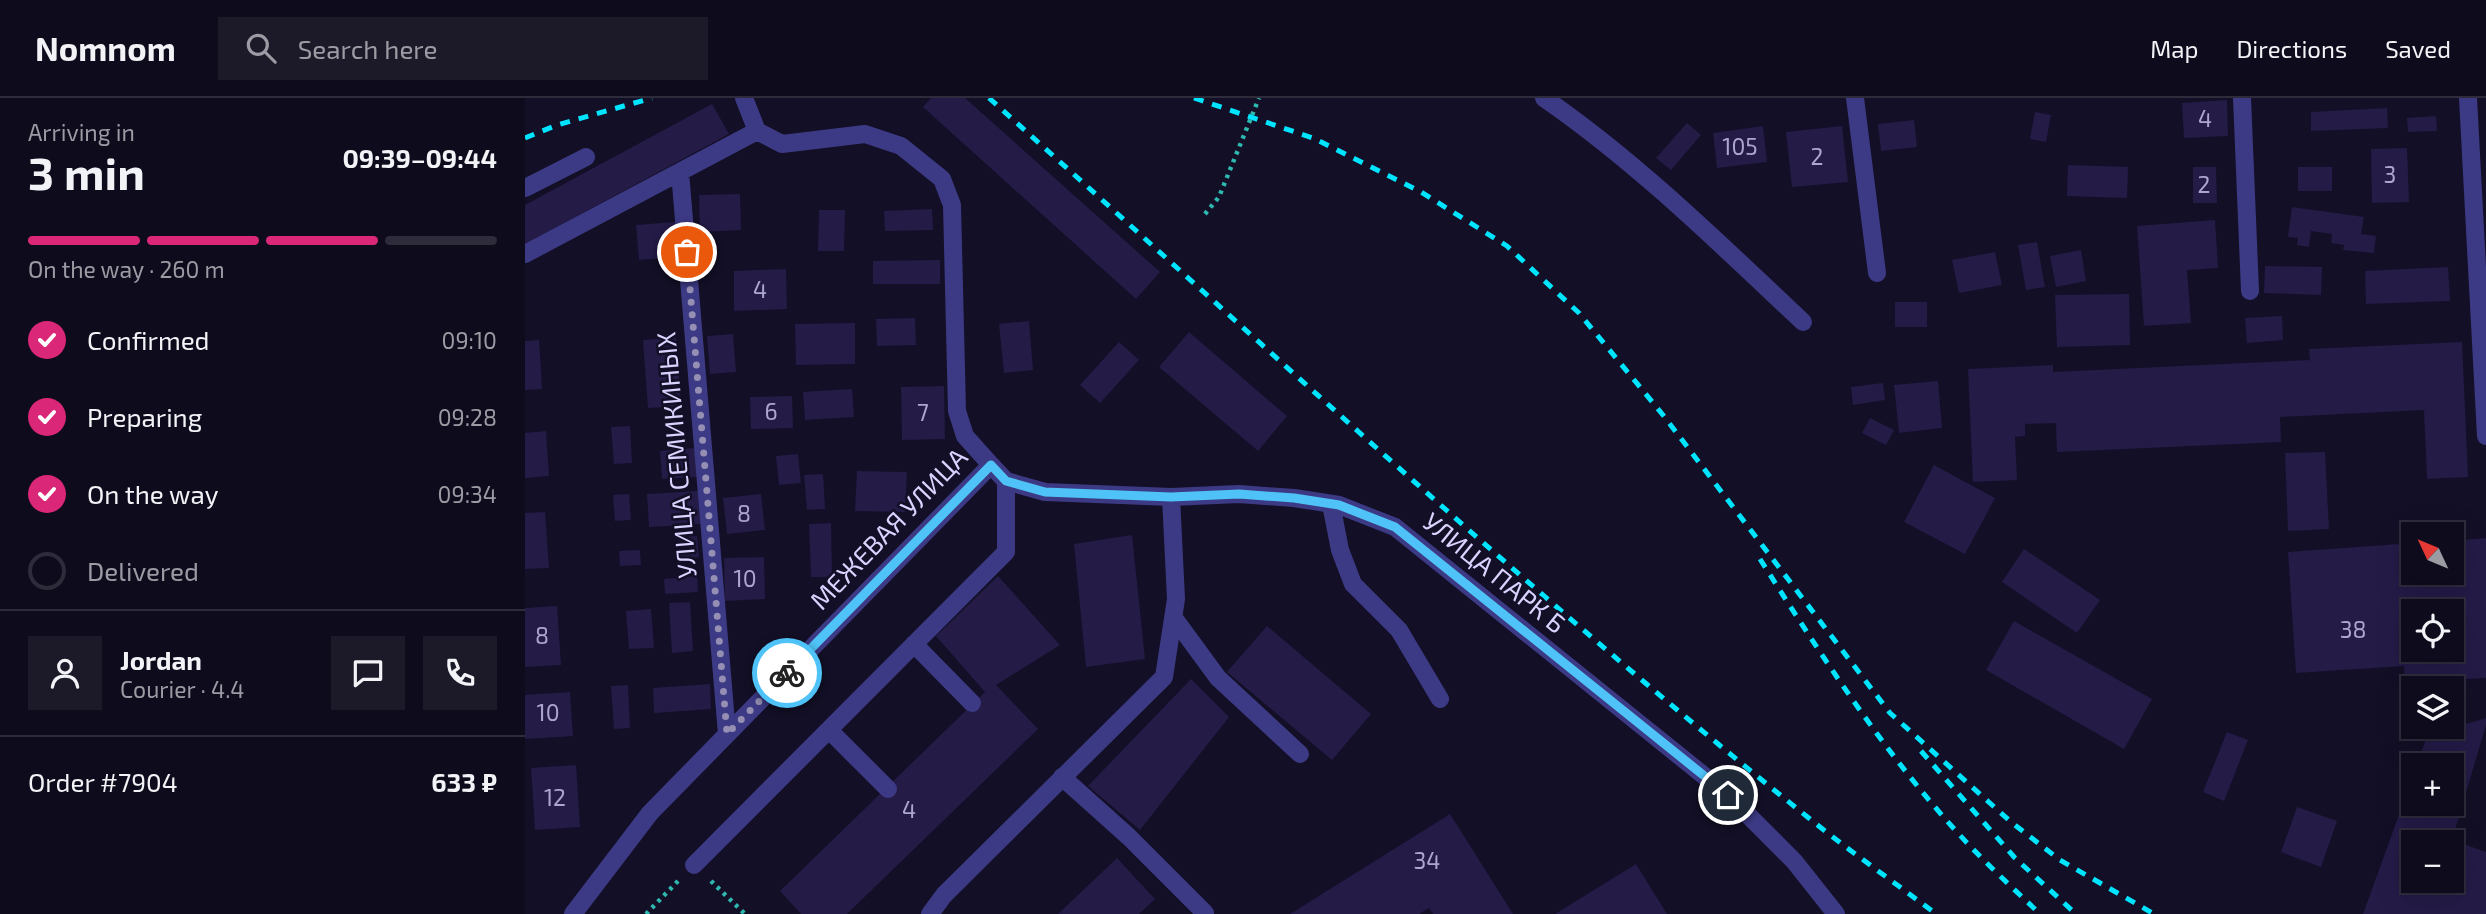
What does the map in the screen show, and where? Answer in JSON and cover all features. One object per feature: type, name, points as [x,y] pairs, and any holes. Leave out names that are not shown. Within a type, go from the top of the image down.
[{"type":"street","points":[[1544,98],[1581,123],[1696,222],[1803,322]]},
{"type":"street","points":[[1855,98],[1877,273]]},
{"type":"street","points":[[2242,98],[2250,291]]},
{"type":"street","points":[[2468,98],[2486,436]]},
{"type":"street","points":[[525,254],[757,131],[744,101]]},
{"type":"street","name":"МЕЖЕВАЯ УЛИЦА","points":[[573,914],[650,813],[991,465],[965,436],[957,411],[952,205],[942,179],[901,146],[865,134],[782,144],[757,131]]},
{"type":"street","points":[[525,188],[586,157]]},
{"type":"street","name":"УЛИЦА СЕМИКИНЫХ","points":[[680,172],[727,734]]},
{"type":"street","points":[[991,465],[1006,481]]},
{"type":"street","name":"МЕЖЕВАЯ УЛИЦА","points":[[694,865],[1006,552],[1006,481]]},
{"type":"street","name":"УЛИЦА ПАРК Б","points":[[1006,481],[1045,492],[1171,497],[1239,494],[1294,498],[1331,504],[1395,527],[1728,795],[1794,861],[1836,914]]},
{"type":"street","points":[[930,914],[944,895],[1164,677],[1176,599],[1171,497]]},
{"type":"street","points":[[1331,504],[1340,550],[1353,584],[1399,630],[1440,699]]},
{"type":"street","points":[[1174,618],[1218,678],[1300,754]]},
{"type":"street","points":[[914,644],[972,704]]},
{"type":"street","points":[[829,730],[888,789]]},
{"type":"street","points":[[1062,777],[1129,837],[1205,913]]},
{"type":"path","points":[[1205,214],[1219,197],[1259,98]]},
{"type":"path","points":[[646,914],[694,865],[745,914]]},
{"type":"building","points":[[931,98],[965,98],[1160,272],[1136,299],[923,107]]},
{"type":"building","points":[[2227,100],[2228,136],[2184,138],[2182,103]]},
{"type":"building","points":[[712,104],[729,134],[525,244],[525,205]]},
{"type":"building","points":[[2387,108],[2388,128],[2311,131],[2311,112]]},
{"type":"building","points":[[2035,112],[2051,115],[2046,142],[2030,139]]},
{"type":"building","points":[[2436,116],[2437,131],[2408,132],[2407,118]]},
{"type":"building","points":[[1914,120],[1917,147],[1881,151],[1878,124]]},
{"type":"building","points":[[1687,123],[1701,135],[1671,170],[1656,158]]},
{"type":"building","points":[[1763,126],[1767,162],[1717,168],[1713,133]]},
{"type":"building","points":[[1842,126],[1848,182],[1792,187],[1786,132]]},
{"type":"building","points":[[2407,148],[2409,202],[2372,203],[2371,149]]},
{"type":"building","points":[[2068,165],[2128,167],[2127,198],[2067,196]]},
{"type":"building","points":[[2193,167],[2216,167],[2217,203],[2193,203]]},
{"type":"building","points":[[2298,167],[2332,167],[2332,191],[2298,191]]},
{"type":"building","points":[[740,194],[741,230],[700,232],[699,195]]},
{"type":"building","points":[[2292,207],[2364,217],[2361,234],[2376,236],[2374,253],[2343,250],[2344,245],[2331,243],[2332,234],[2311,231],[2309,247],[2297,245],[2298,238],[2288,237]]},
{"type":"building","points":[[932,209],[933,230],[885,231],[884,211]]},
{"type":"building","points":[[819,210],[845,210],[844,251],[818,251]]},
{"type":"building","points":[[2215,220],[2218,268],[2187,270],[2191,323],[2144,326],[2137,226]]},
{"type":"building","points":[[675,222],[677,257],[639,260],[636,225]]},
{"type":"building","points":[[2037,242],[2045,287],[2026,290],[2018,245]]},
{"type":"building","points":[[2081,250],[2086,281],[2056,287],[2050,256]]},
{"type":"building","points":[[1995,252],[2002,285],[1959,293],[1952,260]]},
{"type":"building","points":[[940,260],[940,284],[873,284],[873,261]]},
{"type":"building","points":[[2265,266],[2322,267],[2321,295],[2264,293]]},
{"type":"building","points":[[2448,267],[2450,301],[2366,304],[2365,271]]},
{"type":"building","points":[[786,269],[787,309],[734,311],[734,271]]},
{"type":"building","points":[[2129,294],[2130,345],[2057,347],[2055,295]]},
{"type":"building","points":[[1895,302],[1927,302],[1927,327],[1895,327]]},
{"type":"building","points":[[2282,316],[2283,340],[2247,343],[2245,318]]},
{"type":"building","points":[[915,318],[916,345],[877,346],[876,319]]},
{"type":"building","points":[[1029,321],[1033,370],[1004,373],[999,324]]},
{"type":"building","points":[[855,323],[855,364],[796,365],[795,324]]},
{"type":"building","points":[[1189,332],[1287,416],[1258,451],[1159,367]]},
{"type":"building","points":[[733,334],[736,372],[710,374],[707,336]]},
{"type":"building","points":[[676,338],[681,406],[648,408],[643,340]]},
{"type":"building","points":[[539,340],[542,389],[525,390],[525,341]]},
{"type":"building","points":[[1119,342],[1139,360],[1100,403],[1080,385]]},
{"type":"building","points":[[2462,342],[2468,477],[2427,479],[2424,410],[2280,417],[2281,442],[2057,452],[2056,423],[2025,424],[2025,436],[2015,437],[2017,480],[1973,482],[1968,369],[2053,365],[2053,372],[2310,360],[2309,349]]},
{"type":"building","points":[[1938,381],[1942,428],[1899,433],[1894,385]]},
{"type":"building","points":[[1883,383],[1885,400],[1853,405],[1851,387]]},
{"type":"building","points":[[944,386],[945,439],[902,440],[901,387]]},
{"type":"building","points":[[852,389],[854,417],[805,420],[803,392]]},
{"type":"building","points":[[792,396],[793,428],[751,429],[750,397]]},
{"type":"building","points":[[1870,418],[1894,430],[1886,445],[1862,433]]},
{"type":"building","points":[[630,426],[632,463],[614,464],[611,427]]},
{"type":"building","points":[[546,431],[549,476],[525,478],[525,433]]},
{"type":"building","points":[[695,448],[697,477],[662,479],[660,451]]},
{"type":"building","points":[[2325,452],[2329,529],[2288,531],[2285,453]]},
{"type":"building","points":[[798,454],[801,483],[779,485],[776,456]]},
{"type":"building","points":[[1934,465],[1995,498],[1965,554],[1904,522]]},
{"type":"building","points":[[857,471],[907,472],[905,512],[855,511]]},
{"type":"building","points":[[823,474],[825,509],[807,510],[804,475]]},
{"type":"building","points":[[699,491],[701,524],[649,527],[647,494]]},
{"type":"building","points":[[629,494],[631,520],[615,521],[613,495]]},
{"type":"building","points":[[761,494],[765,530],[727,534],[723,498]]},
{"type":"building","points":[[545,512],[549,568],[525,569],[525,513]]},
{"type":"building","points":[[831,523],[832,577],[811,577],[809,524]]},
{"type":"building","points":[[1132,535],[1145,659],[1086,667],[1074,544]]},
{"type":"building","points":[[697,536],[699,557],[680,559],[679,537]]},
{"type":"building","points":[[2486,538],[2486,678],[2405,676],[2404,666],[2296,673],[2288,552],[2401,544],[2401,585],[2464,585],[2464,540]]},
{"type":"building","points":[[2024,549],[2100,600],[2077,633],[2002,582]]},
{"type":"building","points":[[640,550],[641,565],[620,566],[619,551]]},
{"type":"building","points":[[764,557],[765,599],[725,601],[724,558]]},
{"type":"building","points":[[697,576],[698,592],[665,594],[664,579]]},
{"type":"building","points":[[998,576],[1060,645],[996,685],[1038,729],[847,914],[801,914],[780,891],[985,692],[936,636]]},
{"type":"building","points":[[690,602],[693,651],[672,653],[669,603]]},
{"type":"building","points":[[557,606],[561,665],[525,667],[525,608]]},
{"type":"building","points":[[651,609],[654,648],[629,649],[626,611]]},
{"type":"building","points":[[2014,621],[2152,699],[2124,749],[1986,670]]},
{"type":"building","points":[[1267,626],[1371,714],[1332,760],[1227,672]]},
{"type":"building","points":[[1191,679],[1229,717],[1140,830],[1088,786]]},
{"type":"building","points":[[710,684],[711,709],[654,713],[653,688]]},
{"type":"building","points":[[628,685],[630,728],[614,729],[611,686]]},
{"type":"building","points":[[570,692],[573,736],[525,739],[525,695]]},
{"type":"building","points":[[2486,718],[2464,799],[2464,753],[2421,753],[2426,739],[2464,739],[2464,725]]},
{"type":"building","points":[[2227,732],[2248,740],[2224,801],[2203,792]]},
{"type":"building","points":[[576,765],[580,827],[535,830],[531,768]]},
{"type":"building","points":[[2297,807],[2337,821],[2321,867],[2281,852]]},
{"type":"building","points":[[2401,809],[2401,816],[2459,816],[2455,830],[2401,830],[2401,893],[2464,893],[2464,844],[2486,852],[2486,914],[2363,914]]},
{"type":"building","points":[[1450,814],[1513,914],[1433,914],[1429,908],[1419,914],[1290,914]]},
{"type":"building","points":[[1117,858],[1155,899],[1139,914],[1058,914]]},
{"type":"building","points":[[1636,864],[1667,914],[1555,914]]},
{"type":"railway","points":[[525,138],[557,125],[652,98]]},
{"type":"railway","points":[[989,98],[1395,464],[1600,644],[1810,819],[1936,914]]},
{"type":"railway","points":[[1194,98],[1313,138],[1421,192],[1507,246],[1579,313],[1663,415],[1890,713],[2011,822],[2060,860],[2154,914]]},
{"type":"railway","points":[[1760,559],[1828,665],[1929,801],[1967,843],[2040,914]]},
{"type":"railway","points":[[1921,751],[2015,858],[2076,914]]},
{"type":"way so far","points":[[687,252],[727,734],[787,673]]},
{"type":"route","points":[[787,673],[991,465],[1006,481],[1045,492],[1171,497],[1239,494],[1294,498],[1339,505],[1395,527],[1728,795]]}]
